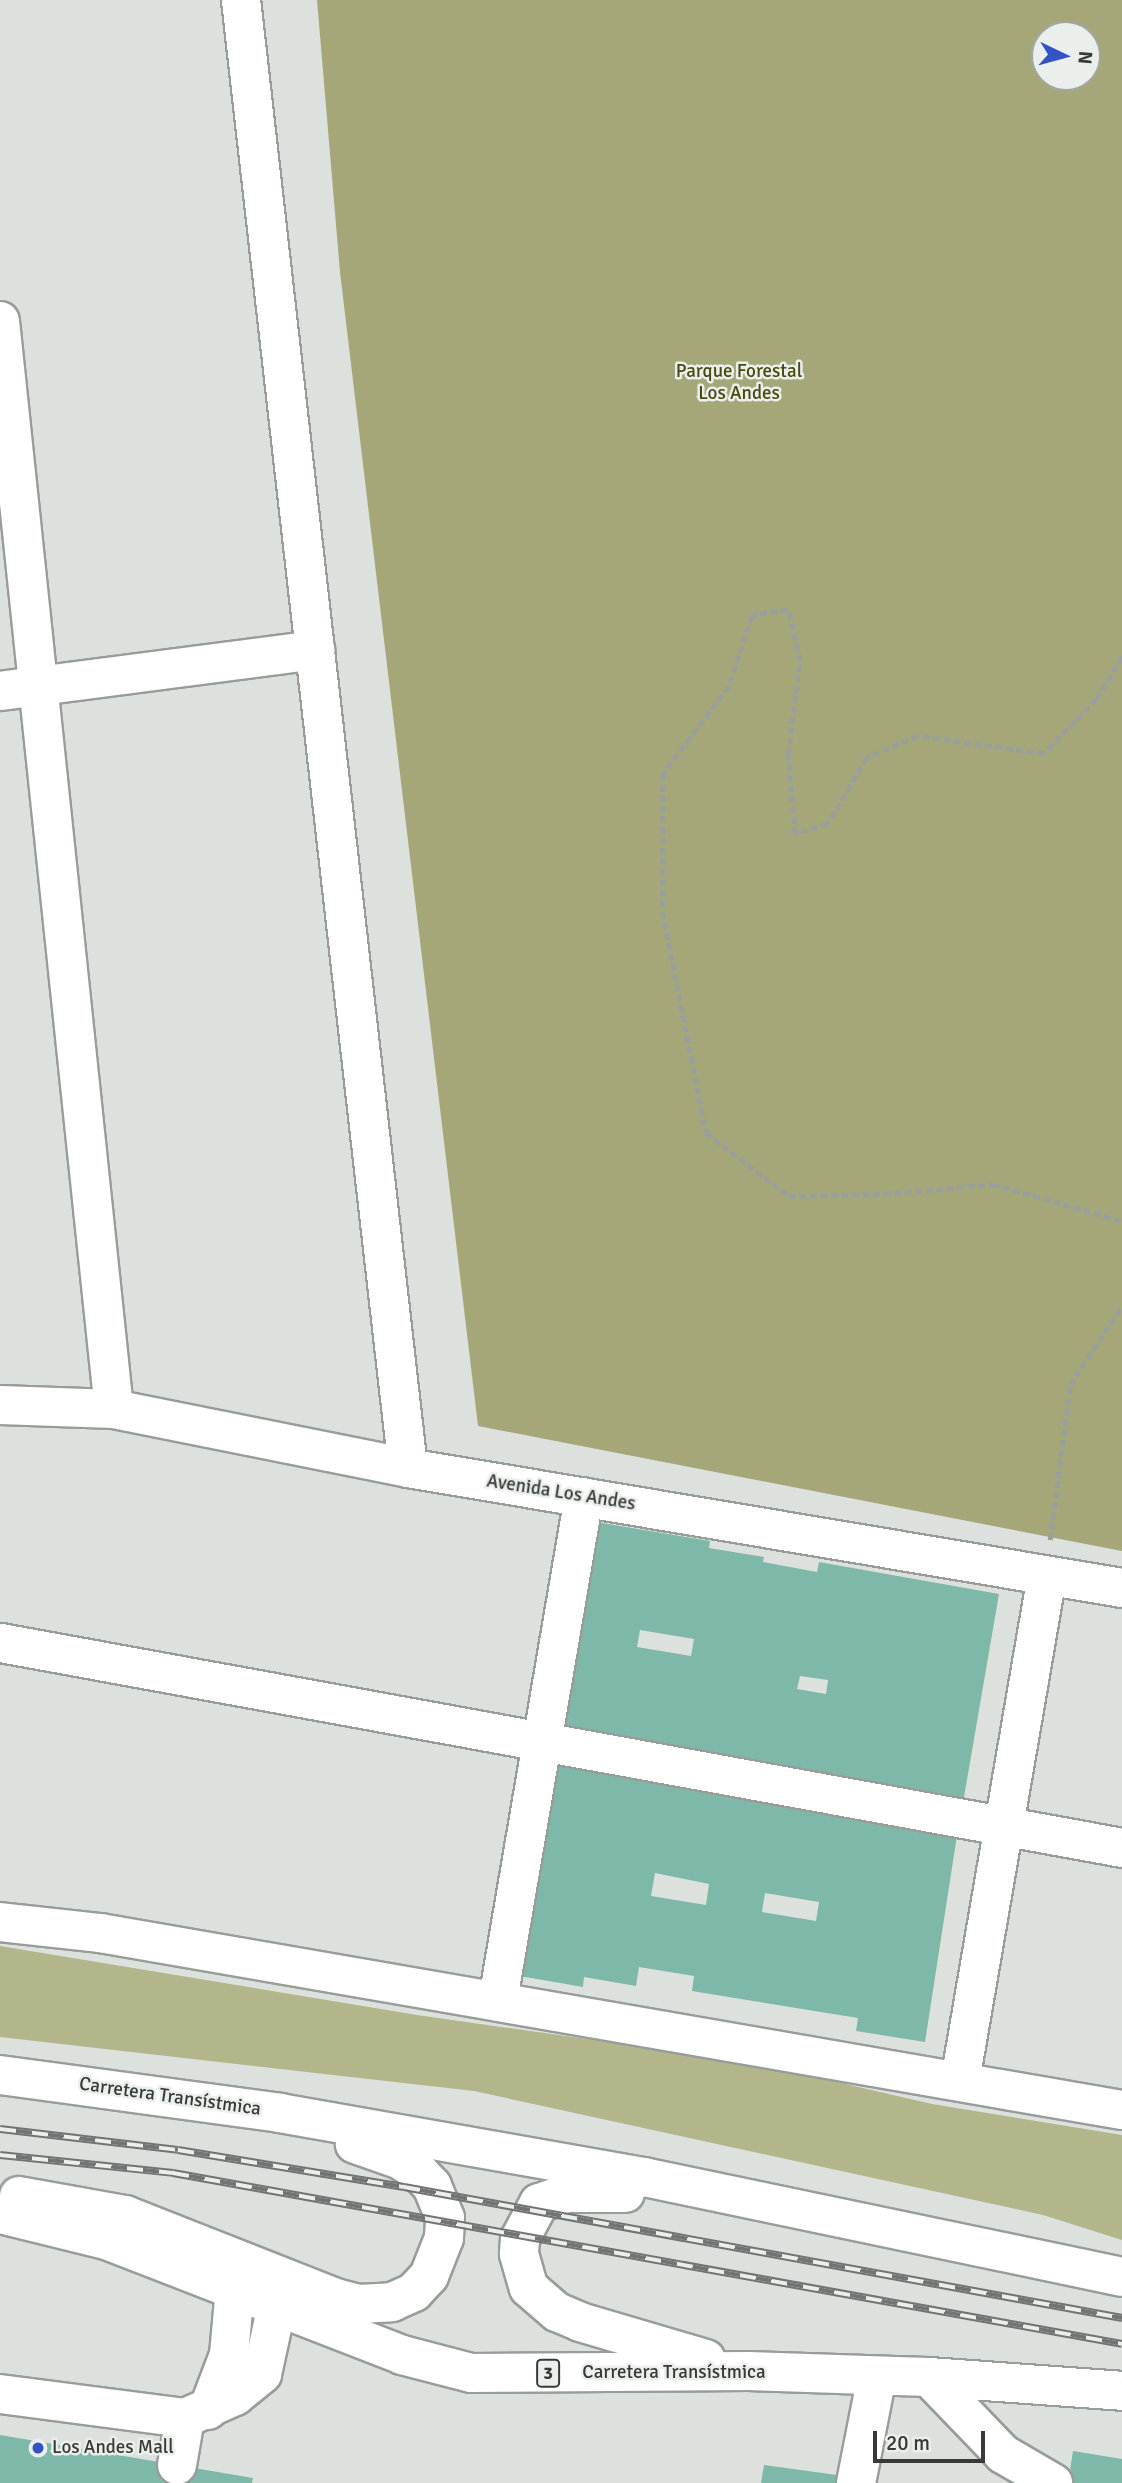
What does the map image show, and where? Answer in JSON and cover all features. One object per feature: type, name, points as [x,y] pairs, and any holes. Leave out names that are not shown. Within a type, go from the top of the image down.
[{"type":"street","points":[[242,0],[408,1468]]},
{"type":"street","points":[[0,321],[41,685],[114,1409]]},
{"type":"street","points":[[0,691],[315,650]]},
{"type":"street","name":"Avenida Los Andes","points":[[0,1405],[114,1409],[408,1468],[1122,1588]]},
{"type":"street","points":[[498,2000],[584,1497]]},
{"type":"street","points":[[960,2081],[1047,1576]]},
{"type":"street","points":[[1,1643],[1122,1848]]},
{"type":"street","points":[[0,1922],[100,1933],[1122,2110]]},
{"type":"street","points":[[0,2194],[90,2206],[125,2216],[358,2304],[392,2302],[414,2292],[439,2258],[445,2218],[440,2202],[426,2180],[401,2160],[357,2144],[17,2076]]},
{"type":"street","name":"Carretera Transístmica","points":[[17,2076],[281,2113],[631,2174],[1122,2277]]},
{"type":"street","points":[[748,2371],[580,2322],[541,2300],[529,2288],[519,2254],[530,2213],[550,2197],[600,2191],[922,2235]]},
{"type":"street","name":"Carretera Transístmica","points":[[0,2214],[106,2240],[402,2355],[471,2373],[748,2371],[929,2377],[1122,2391]]},
{"type":"street","points":[[164,2463],[183,2415],[229,2355],[235,2288]]},
{"type":"street","points":[[0,2394],[183,2415],[235,2396],[262,2374],[277,2305]]},
{"type":"street","points":[[856,2483],[877,2376]]},
{"type":"street","points":[[929,2377],[1003,2454],[1053,2483]]},
{"type":"path","points":[[1122,657],[1097,699],[1044,754],[918,736],[867,758],[828,824],[795,834],[788,755],[800,660],[788,610],[752,616],[729,687],[663,774],[663,912],[706,1133],[789,1196],[884,1194],[993,1184],[1122,1221]]},
{"type":"path","points":[[1047,1576],[1070,1385],[1122,1306]]},
{"type":"green space","name":"Parque Forestal Los Andes","points":[[317,0],[1122,0],[1122,1551],[478,1426],[340,272]]},
{"type":"green space","points":[[0,1946],[417,2015],[750,2062],[932,2104],[1122,2135],[1122,2240],[1043,2215],[474,2091],[0,2037]]},
{"type":"building","points":[[596,1522],[710,1541],[709,1548],[764,1557],[763,1562],[817,1572],[819,1562],[999,1594],[963,1803],[561,1731]],"holes":[[[640,1630],[694,1639],[691,1656],[637,1647]],[[800,1676],[828,1680],[826,1694],[797,1689]]]},
{"type":"building","points":[[552,1753],[958,1829],[925,2042],[856,2031],[858,2018],[692,1991],[694,1976],[639,1967],[636,1986],[584,1977],[583,1987],[514,1975]],"holes":[[[655,1873],[709,1884],[706,1905],[651,1896]],[[765,1893],[819,1902],[816,1921],[762,1912]]]},
{"type":"building","name":"Los Andes Mall","points":[[0,2435],[253,2478],[252,2483],[0,2483]]},
{"type":"building","points":[[1073,2451],[1122,2459],[1122,2483],[1068,2483]]},
{"type":"building","points":[[764,2465],[837,2475],[836,2483],[761,2483]]},
{"type":"railway","points":[[0,2129],[178,2150],[404,2187],[1122,2318]]},
{"type":"railway","points":[[0,2155],[173,2173],[1122,2344]]},
{"type":"place","name":"Los Andes Mall","points":[[38,2448]]}]
